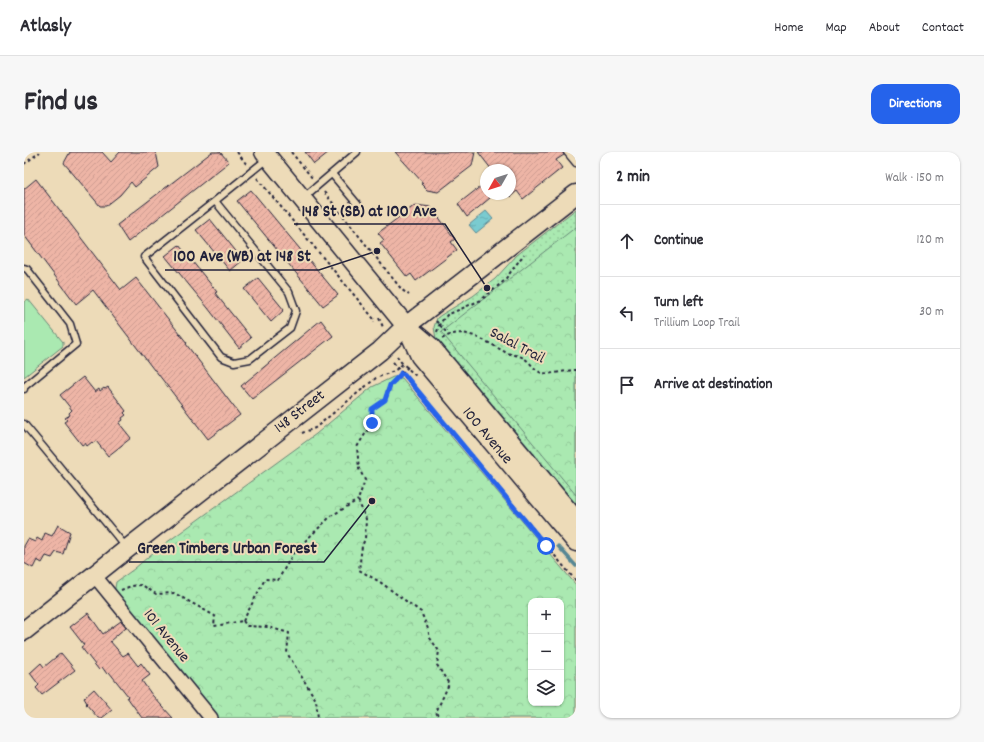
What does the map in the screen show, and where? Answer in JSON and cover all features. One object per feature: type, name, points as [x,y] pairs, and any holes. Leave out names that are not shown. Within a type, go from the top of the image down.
[{"type":"main road","name":"100 Avenue","points":[[266,155],[406,326],[431,347],[576,520]]},
{"type":"main road","name":"148 Street","points":[[24,631],[380,351],[406,326],[576,194]]},
{"type":"main road","name":"100 Avenue","points":[[406,326],[420,356],[576,542]]},
{"type":"street","name":"101 Avenue","points":[[94,575],[211,718]]},
{"type":"lane","points":[[301,199],[356,152]]},
{"type":"lane","points":[[567,152],[576,163]]},
{"type":"lane","points":[[215,201],[290,292],[296,311],[290,328],[250,359],[234,362],[221,357],[144,257],[215,201],[266,155]]},
{"type":"lane","points":[[332,174],[358,205]]},
{"type":"lane","points":[[24,268],[27,269],[70,324],[76,344],[24,387],[24,389]]},
{"type":"lane","points":[[24,424],[127,549]]},
{"type":"path","points":[[24,164],[40,152]]},
{"type":"path","points":[[237,152],[247,165]]},
{"type":"path","points":[[291,152],[402,290],[409,295]]},
{"type":"path","points":[[260,180],[374,319],[374,322]]},
{"type":"path","points":[[434,328],[438,331],[439,324],[448,315],[481,300],[504,281],[525,253]]},
{"type":"path","points":[[436,321],[439,324]]},
{"type":"path","name":"Salal Trail","points":[[439,324],[448,334],[465,332],[488,341],[506,352],[524,358],[541,372],[553,374],[565,370],[576,370]]},
{"type":"path","points":[[299,434],[315,428],[376,378],[397,368],[406,359]]},
{"type":"path","points":[[393,362],[576,581]]},
{"type":"path","points":[[243,621],[265,579],[278,580],[294,552],[331,516],[358,500],[365,480],[359,469],[358,447],[372,423],[372,409],[385,400],[390,385],[411,364]]},
{"type":"path","points":[[358,500],[366,519],[365,539],[362,546],[359,570],[380,582],[421,612],[430,638],[439,651],[437,665],[449,684],[436,712],[439,718]]},
{"type":"path","points":[[110,594],[131,586],[142,585],[156,594],[174,593],[215,616],[214,626],[243,621]]},
{"type":"path","points":[[243,621],[247,626],[268,626],[289,633],[286,653],[316,700],[318,718]]},
{"type":"green space","points":[[576,209],[576,509],[436,339],[434,327],[437,318],[473,296],[495,279],[517,255]]},
{"type":"green space","points":[[576,227],[576,495],[441,332]]},
{"type":"green space","points":[[28,299],[63,342],[63,346],[24,377],[24,302]]},
{"type":"green space","points":[[393,377],[402,378],[576,585],[576,718],[214,718],[114,594],[116,582],[155,551],[316,434],[372,387]]},
{"type":"water","points":[[486,211],[493,219],[476,233],[469,225]]},
{"type":"building","points":[[70,152],[102,152],[111,162],[120,152],[156,152],[159,167],[135,187],[131,182],[120,195],[106,206],[100,206],[64,163]]},
{"type":"building","points":[[212,152],[220,152],[229,162],[128,242],[117,225]]},
{"type":"building","points":[[305,152],[329,152],[314,164]]},
{"type":"building","points":[[395,152],[475,152],[472,166],[438,192],[427,190],[421,184],[423,183]]},
{"type":"building","points":[[478,152],[563,152],[564,155],[556,160],[562,168],[523,199],[517,191],[516,192],[516,164],[487,164]]},
{"type":"building","points":[[36,179],[121,290],[136,278],[187,343],[186,344],[240,415],[208,439],[93,290],[76,304],[24,235],[24,189]]},
{"type":"building","points":[[480,187],[480,200],[488,200],[467,217],[458,204]]},
{"type":"building","points":[[251,190],[338,295],[323,306],[237,201]]},
{"type":"building","points":[[415,205],[431,207],[455,239],[451,242],[457,250],[416,281],[411,274],[407,277],[380,243],[384,240],[378,233]]},
{"type":"building","points":[[210,219],[243,260],[230,271],[196,230]]},
{"type":"building","points":[[179,245],[217,292],[215,293],[251,338],[239,348],[165,256]]},
{"type":"building","points":[[258,278],[284,310],[271,322],[244,289]]},
{"type":"building","points":[[321,320],[333,336],[252,399],[241,386]]},
{"type":"building","points":[[83,377],[95,392],[99,389],[100,391],[108,387],[126,411],[124,413],[126,415],[119,423],[131,438],[108,456],[96,441],[87,446],[85,443],[82,445],[64,422],[67,420],[65,418],[70,415],[69,413],[72,410],[60,395]]},
{"type":"building","points":[[58,525],[70,532],[63,554],[56,552],[52,558],[46,556],[42,563],[37,560],[33,568],[24,563],[24,546],[28,539],[35,542],[37,538],[42,541],[45,533],[52,536]]},
{"type":"building","points":[[88,613],[103,634],[121,621],[126,627],[110,641],[123,656],[128,653],[138,666],[141,663],[150,675],[142,681],[152,695],[173,718],[142,718],[127,697],[128,696],[109,672],[107,674],[102,667],[99,670],[81,647],[84,645],[70,627]]},
{"type":"building","points":[[61,653],[75,670],[42,695],[36,688],[39,685],[30,673],[41,663],[44,667]]},
{"type":"building","points":[[94,689],[112,710],[102,718],[98,718],[86,704],[87,703],[84,698]]},
{"type":"waterway","points":[[558,546],[576,566]]},
{"type":"place","name":"100 Ave (WB) at 148 St","points":[[377,251]]},
{"type":"place","name":"148 St (SB) at 100 Ave","points":[[487,288]]},
{"type":"place","name":"Green Timbers Urban Forest","points":[[372,501]]},
{"type":"route","points":[[372,423],[372,409],[385,400],[390,385],[401,373],[404,374],[546,546]]}]
